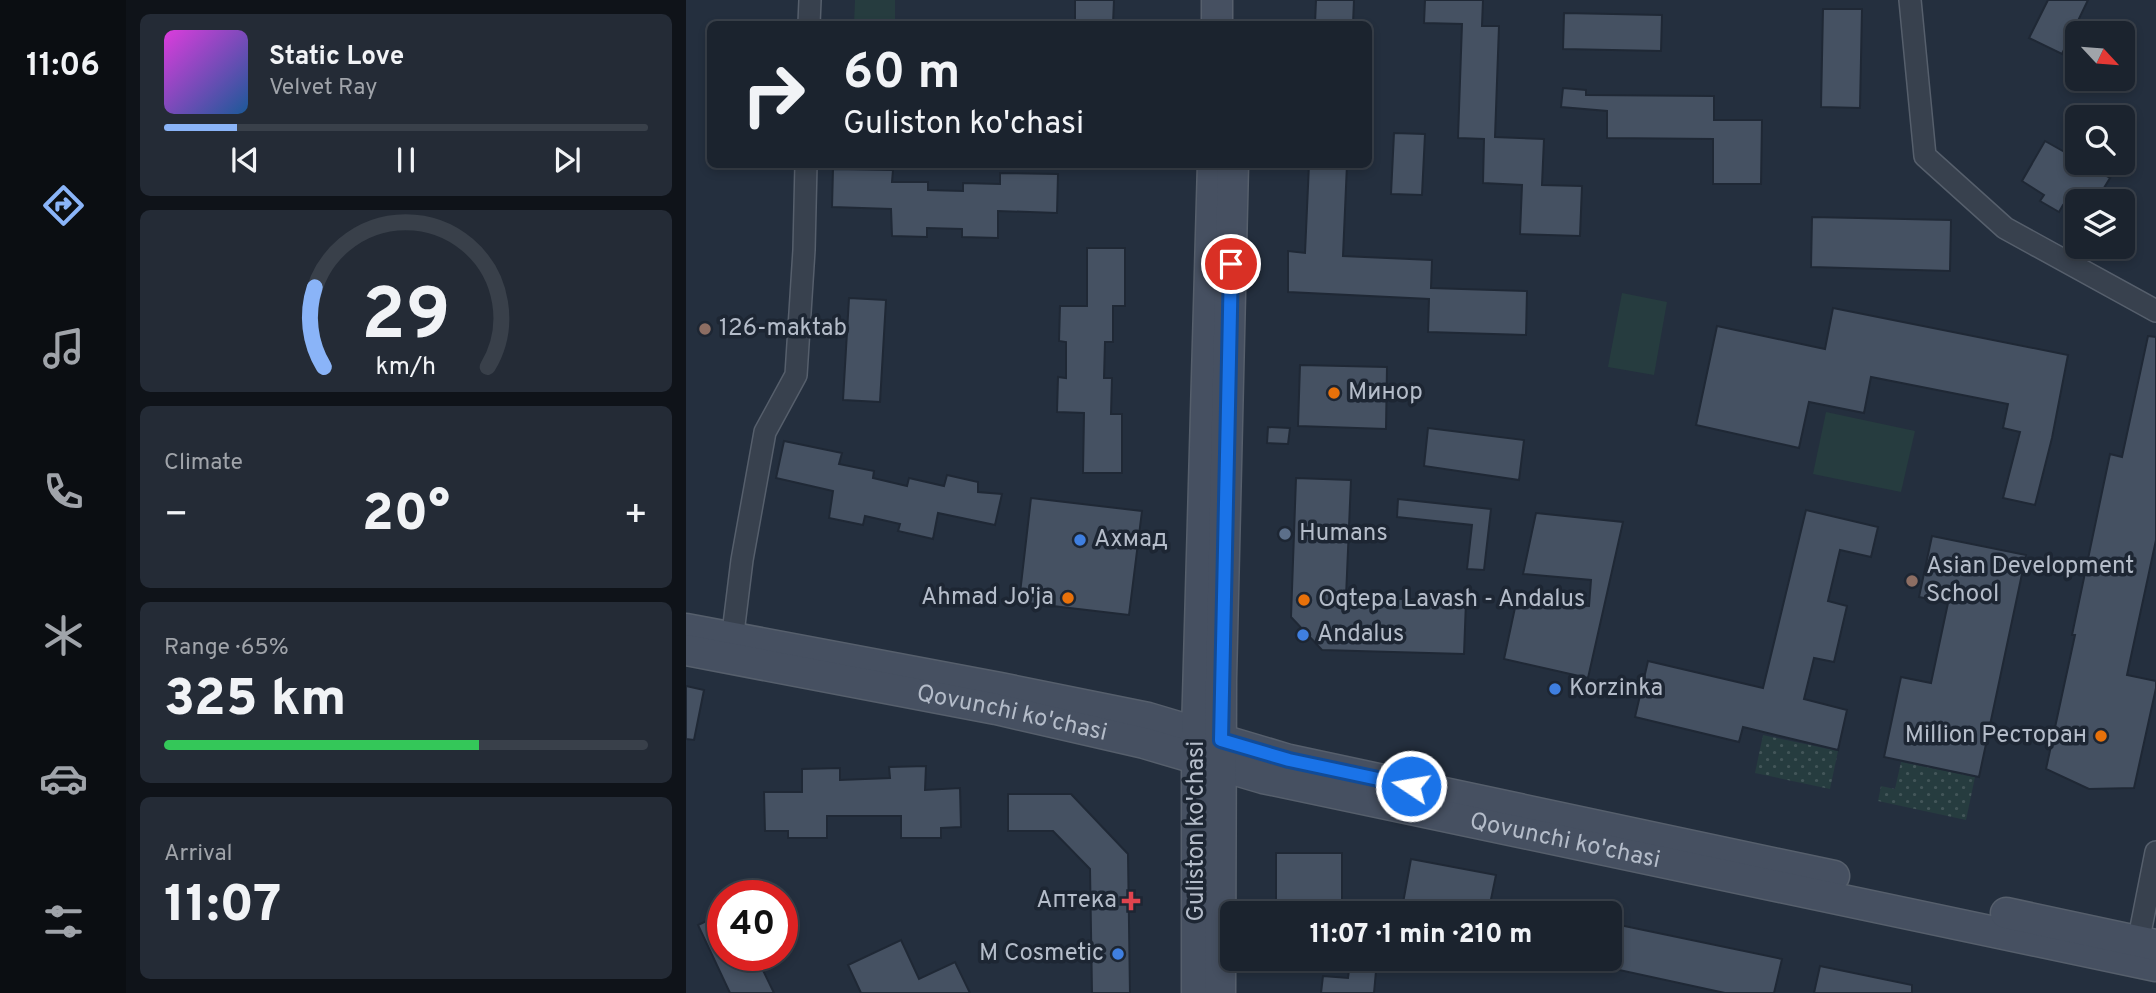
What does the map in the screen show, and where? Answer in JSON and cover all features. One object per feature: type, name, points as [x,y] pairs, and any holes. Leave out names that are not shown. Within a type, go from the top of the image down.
[{"type":"main road","points":[[1217,0],[1217,21]]},
{"type":"main road","points":[[1237,0],[1237,21]]},
{"type":"main road","name":"Guliston ko'chasi","points":[[1213,168],[1209,749],[1220,993]]},
{"type":"main road","name":"Guliston ko'chasi","points":[[1197,993],[1233,168]]},
{"type":"main road","name":"Qovunchi ko'chasi","points":[[686,628],[731,648],[1144,743],[1209,749],[1453,820],[1819,894],[2146,954]]},
{"type":"main road","name":"Qovunchi ko'chasi","points":[[686,650],[731,648]]},
{"type":"street","points":[[809,21],[810,0]]},
{"type":"street","points":[[1910,0],[1925,156],[2005,228],[2156,311]]},
{"type":"street","points":[[731,648],[742,560],[765,432],[796,375],[806,168]]},
{"type":"street","points":[[2146,954],[2156,852]]},
{"type":"green space","points":[[855,0],[895,0],[895,21],[854,21]]},
{"type":"green space","points":[[1622,293],[1667,302],[1654,375],[1608,367]]},
{"type":"green space","points":[[1826,412],[1915,431],[1901,492],[1813,474]]},
{"type":"green space","points":[[1763,735],[1838,751],[1830,789],[1755,773]]},
{"type":"green space","points":[[1901,762],[1975,777],[1966,820],[1878,801],[1881,786],[1895,789]]},
{"type":"building","points":[[1075,0],[1114,0],[1113,21],[1075,21]]},
{"type":"building","points":[[1316,0],[1354,0],[1353,21],[1315,21]]},
{"type":"building","points":[[1425,0],[1483,0],[1482,26],[1499,26],[1495,137],[1544,139],[1542,185],[1582,186],[1580,236],[1520,234],[1522,185],[1483,183],[1484,139],[1458,138],[1462,24],[1424,23]]},
{"type":"building","points":[[2048,0],[2088,0],[2078,21],[2065,21],[2065,48],[2062,54],[2029,38]]},
{"type":"building","points":[[1823,9],[1862,9],[1860,108],[1821,107]]},
{"type":"building","points":[[1564,13],[1662,15],[1661,51],[1563,49]]},
{"type":"building","points":[[1563,88],[1586,90],[1586,95],[1714,96],[1714,120],[1762,120],[1761,184],[1713,184],[1713,139],[1607,138],[1607,111],[1561,107]]},
{"type":"building","points":[[1394,133],[1425,134],[1422,195],[1391,194]]},
{"type":"building","points":[[2045,141],[2065,152],[2065,175],[2105,175],[2110,178],[2103,189],[2065,189],[2065,206],[2063,205],[2059,212],[2040,201],[2044,195],[2022,181]]},
{"type":"building","points":[[1309,168],[1347,168],[1343,256],[1432,260],[1431,288],[1527,291],[1526,335],[1428,332],[1429,299],[1288,292],[1288,251],[1305,253]]},
{"type":"building","points":[[833,169],[893,170],[892,182],[928,182],[928,190],[963,191],[963,183],[1000,184],[1000,173],[1058,174],[1057,213],[998,211],[998,238],[962,237],[962,229],[927,228],[927,237],[892,236],[891,209],[832,207]]},
{"type":"building","points":[[1812,217],[1951,220],[1950,271],[1811,267]]},
{"type":"building","points":[[1087,248],[1125,248],[1125,306],[1113,306],[1113,342],[1105,342],[1104,378],[1112,378],[1111,414],[1122,414],[1122,473],[1083,473],[1084,413],[1057,412],[1058,377],[1066,378],[1066,342],[1059,341],[1060,306],[1087,306]]},
{"type":"building","points":[[849,298],[886,300],[880,402],[843,400]]},
{"type":"building","points":[[1833,308],[2068,355],[2052,438],[2035,505],[2003,498],[2020,432],[2003,428],[2008,404],[1871,377],[1864,413],[1809,402],[1799,448],[1696,425],[1717,326],[1825,349]]},
{"type":"building","points":[[2148,336],[2156,337],[2156,540],[2127,675],[2156,681],[2156,688],[2134,788],[2089,789],[2046,769],[2110,454],[2122,457]]},
{"type":"building","points":[[1300,365],[1387,367],[1386,429],[1298,426]]},
{"type":"building","points":[[1268,427],[1290,428],[1288,444],[1267,443]]},
{"type":"building","points":[[1428,428],[1524,440],[1519,480],[1424,466]]},
{"type":"building","points":[[784,441],[842,453],[839,464],[874,471],[873,478],[907,486],[909,478],[944,486],[947,475],[978,482],[978,492],[1002,494],[995,525],[938,513],[933,539],[898,531],[900,524],[865,516],[863,525],[829,518],[833,491],[776,478]]},
{"type":"building","points":[[1296,478],[1351,480],[1346,597],[1466,601],[1464,654],[1322,650],[1291,617]]},
{"type":"building","points":[[1031,498],[1142,511],[1129,615],[1019,602]]},
{"type":"building","points":[[1398,499],[1491,509],[1484,570],[1467,569],[1472,525],[1397,517]]},
{"type":"building","points":[[1806,510],[1878,527],[1871,557],[1840,550],[1828,601],[1847,606],[1834,662],[1814,658],[1804,699],[1847,710],[1838,750],[1743,727],[1739,742],[1635,717],[1648,661],[1763,688]]},
{"type":"building","points":[[1536,513],[1623,522],[1588,678],[1504,659],[1516,603],[1589,606],[1591,580],[1523,574]]},
{"type":"building","points":[[1932,536],[2026,555],[1979,777],[1884,757],[1901,677],[1931,683],[1948,603],[1919,597]]},
{"type":"building","points":[[686,686],[704,690],[694,740],[686,739]]},
{"type":"building","points":[[926,766],[925,790],[960,788],[961,827],[941,828],[941,838],[901,838],[901,816],[827,816],[827,838],[788,838],[788,831],[765,831],[764,792],[802,792],[802,769],[840,768],[840,780],[890,778],[889,767]]},
{"type":"building","points":[[1008,794],[1071,794],[1128,854],[1130,993],[1092,993],[1090,869],[1053,831],[1008,831]]},
{"type":"building","points":[[1276,853],[1342,853],[1342,901],[1276,901]]},
{"type":"building","points":[[1411,859],[1496,875],[1491,901],[1403,901]]},
{"type":"building","points":[[707,921],[707,944],[698,925]]},
{"type":"building","points":[[1622,926],[1782,959],[1774,993],[1725,993],[1622,971]]},
{"type":"building","points":[[901,940],[919,979],[955,962],[970,993],[861,993],[848,965]]},
{"type":"building","points":[[1820,966],[1912,985],[1912,993],[1814,993]]},
{"type":"building","points":[[720,971],[763,971],[774,993],[730,993]]},
{"type":"building","points":[[1349,971],[1376,971],[1374,993],[1321,993],[1323,976],[1348,978]]},
{"type":"place","name":"126-maktab","points":[[705,329]]},
{"type":"place","name":"Минор","points":[[1334,393]]},
{"type":"place","name":"Humans","points":[[1285,534]]},
{"type":"place","name":"Ахмад","points":[[1080,540]]},
{"type":"place","name":"Asian Development School","points":[[1912,581]]},
{"type":"place","name":"Ahmad Jo'ja","points":[[1068,598]]},
{"type":"place","name":"Oqtepa Lavash - Andalus","points":[[1304,600]]},
{"type":"place","name":"Andalus","points":[[1303,635]]},
{"type":"place","name":"Korzinka","points":[[1555,689]]},
{"type":"place","name":"Million Ресторан","points":[[2101,736]]},
{"type":"place","name":"Аптека","points":[[1131,901]]},
{"type":"place","name":"M Cosmetic","points":[[1118,954]]},
{"type":"route","points":[[1231,264],[1221,740],[1264,754],[1411,786]]}]
